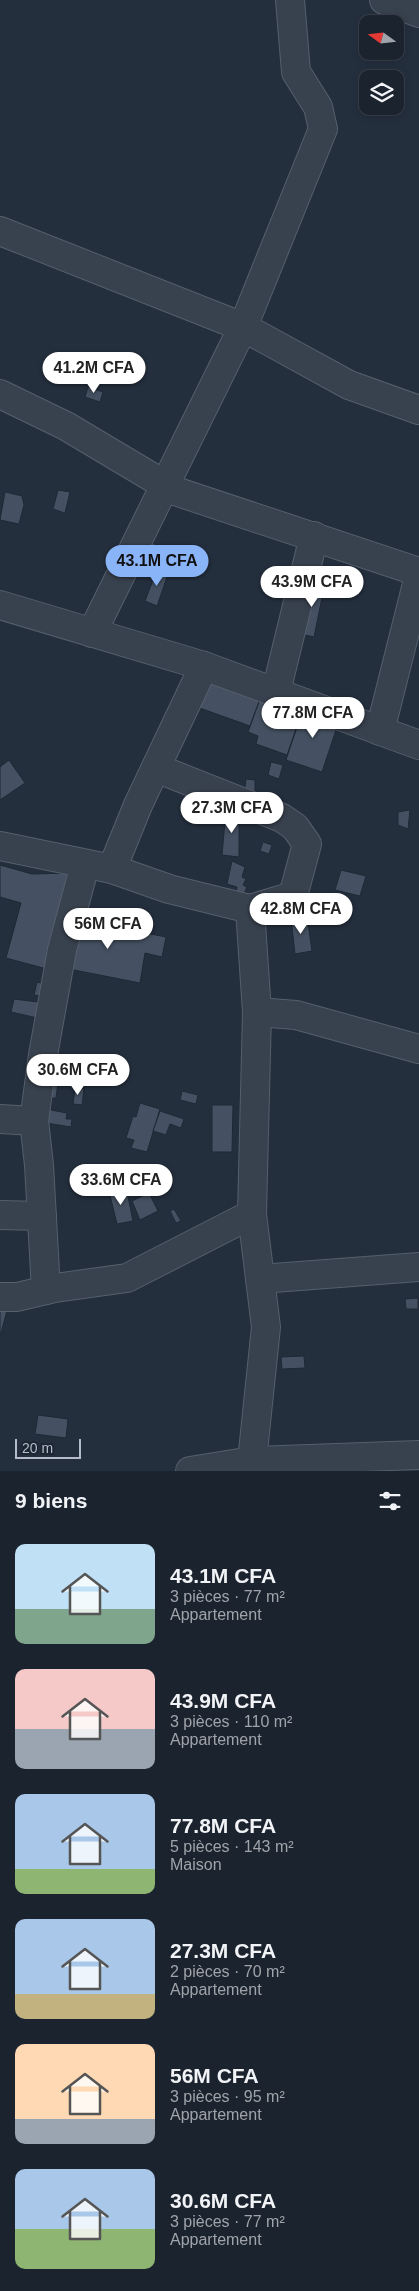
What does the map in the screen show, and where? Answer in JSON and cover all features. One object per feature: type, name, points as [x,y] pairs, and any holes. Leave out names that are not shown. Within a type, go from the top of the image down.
[{"type":"street","points":[[92,633],[243,328],[323,129],[318,107],[296,72],[290,0]]},
{"type":"street","points":[[384,0],[419,13]]},
{"type":"street","points":[[0,231],[243,328],[349,385],[418,408]]},
{"type":"street","points":[[0,394],[66,426],[175,491],[314,536],[419,574],[380,731]]},
{"type":"street","points":[[276,692],[314,536]]},
{"type":"street","points":[[0,604],[204,666],[419,745]]},
{"type":"street","points":[[112,870],[156,768],[204,666]]},
{"type":"street","points":[[0,846],[112,870],[169,889],[250,909],[293,896],[307,844],[295,827],[282,818],[156,768]]},
{"type":"street","points":[[46,1290],[34,1122],[43,1055],[62,950],[85,865]]},
{"type":"street","points":[[250,909],[257,1012],[252,1214],[266,1326],[254,1466]]},
{"type":"street","points":[[257,1012],[296,1015],[419,1049]]},
{"type":"street","points":[[0,1119],[34,1122]]},
{"type":"street","points":[[0,1297],[17,1297],[46,1290],[127,1278],[252,1214]]},
{"type":"street","points":[[0,1215],[42,1216]]},
{"type":"street","points":[[260,1280],[419,1267]]},
{"type":"street","points":[[190,1471],[419,1455]]},
{"type":"building","points":[[88,387],[103,392],[100,402],[85,397]]},
{"type":"building","points":[[58,490],[70,492],[65,513],[53,509]]},
{"type":"building","points":[[5,492],[22,496],[24,505],[19,524],[0,520]]},
{"type":"building","points":[[144,540],[165,548],[158,566],[137,558]]},
{"type":"building","points":[[158,567],[169,571],[157,606],[145,601]]},
{"type":"building","points":[[311,580],[325,583],[314,637],[300,634]]},
{"type":"building","points":[[209,672],[263,691],[250,726],[197,707]]},
{"type":"building","points":[[263,691],[304,706],[287,755],[256,744],[258,736],[248,732]]},
{"type":"building","points":[[304,706],[340,718],[322,772],[286,760]]},
{"type":"building","points":[[9,760],[25,783],[0,800],[0,767]]},
{"type":"building","points":[[271,762],[283,765],[279,779],[268,775]]},
{"type":"building","points":[[246,779],[255,780],[255,795],[244,795]]},
{"type":"building","points":[[239,810],[239,857],[222,855],[226,811]]},
{"type":"building","points":[[410,810],[408,829],[398,825],[398,812]]},
{"type":"building","points":[[263,842],[272,845],[269,854],[260,851]]},
{"type":"building","points":[[232,861],[245,867],[242,877],[246,879],[243,885],[247,887],[243,896],[236,892],[237,887],[227,884]]},
{"type":"building","points":[[0,865],[32,874],[73,873],[47,969],[6,958],[21,903],[0,897]]},
{"type":"building","points":[[341,870],[366,876],[360,896],[335,890]]},
{"type":"building","points":[[307,916],[312,951],[295,954],[291,918]]},
{"type":"building","points":[[69,918],[166,937],[162,957],[145,953],[140,983],[59,967]]},
{"type":"building","points":[[37,982],[49,985],[47,997],[34,995]]},
{"type":"building","points":[[14,999],[46,1003],[42,1019],[11,1012]]},
{"type":"building","points":[[41,1079],[58,1082],[56,1098],[52,1098],[51,1110],[67,1113],[66,1119],[72,1119],[71,1127],[34,1121]]},
{"type":"building","points":[[75,1088],[84,1089],[82,1105],[73,1104]]},
{"type":"building","points":[[182,1091],[198,1095],[196,1104],[180,1100]]},
{"type":"building","points":[[140,1103],[160,1109],[147,1152],[131,1148],[134,1140],[126,1138],[133,1116],[136,1117]]},
{"type":"building","points":[[212,1105],[233,1105],[232,1152],[212,1152]]},
{"type":"building","points":[[160,1111],[184,1119],[181,1128],[170,1124],[166,1135],[153,1131]]},
{"type":"building","points":[[126,1187],[133,1221],[117,1224],[109,1191]]},
{"type":"building","points":[[149,1193],[158,1211],[140,1220],[132,1201]]},
{"type":"building","points":[[174,1209],[181,1221],[176,1223],[170,1211]]},
{"type":"building","points":[[418,1298],[418,1309],[406,1309],[405,1299]]},
{"type":"building","points":[[0,1305],[8,1307],[0,1337]]},
{"type":"building","points":[[304,1356],[305,1368],[282,1369],[281,1357]]},
{"type":"building","points":[[38,1415],[68,1419],[66,1438],[35,1434]]}]
